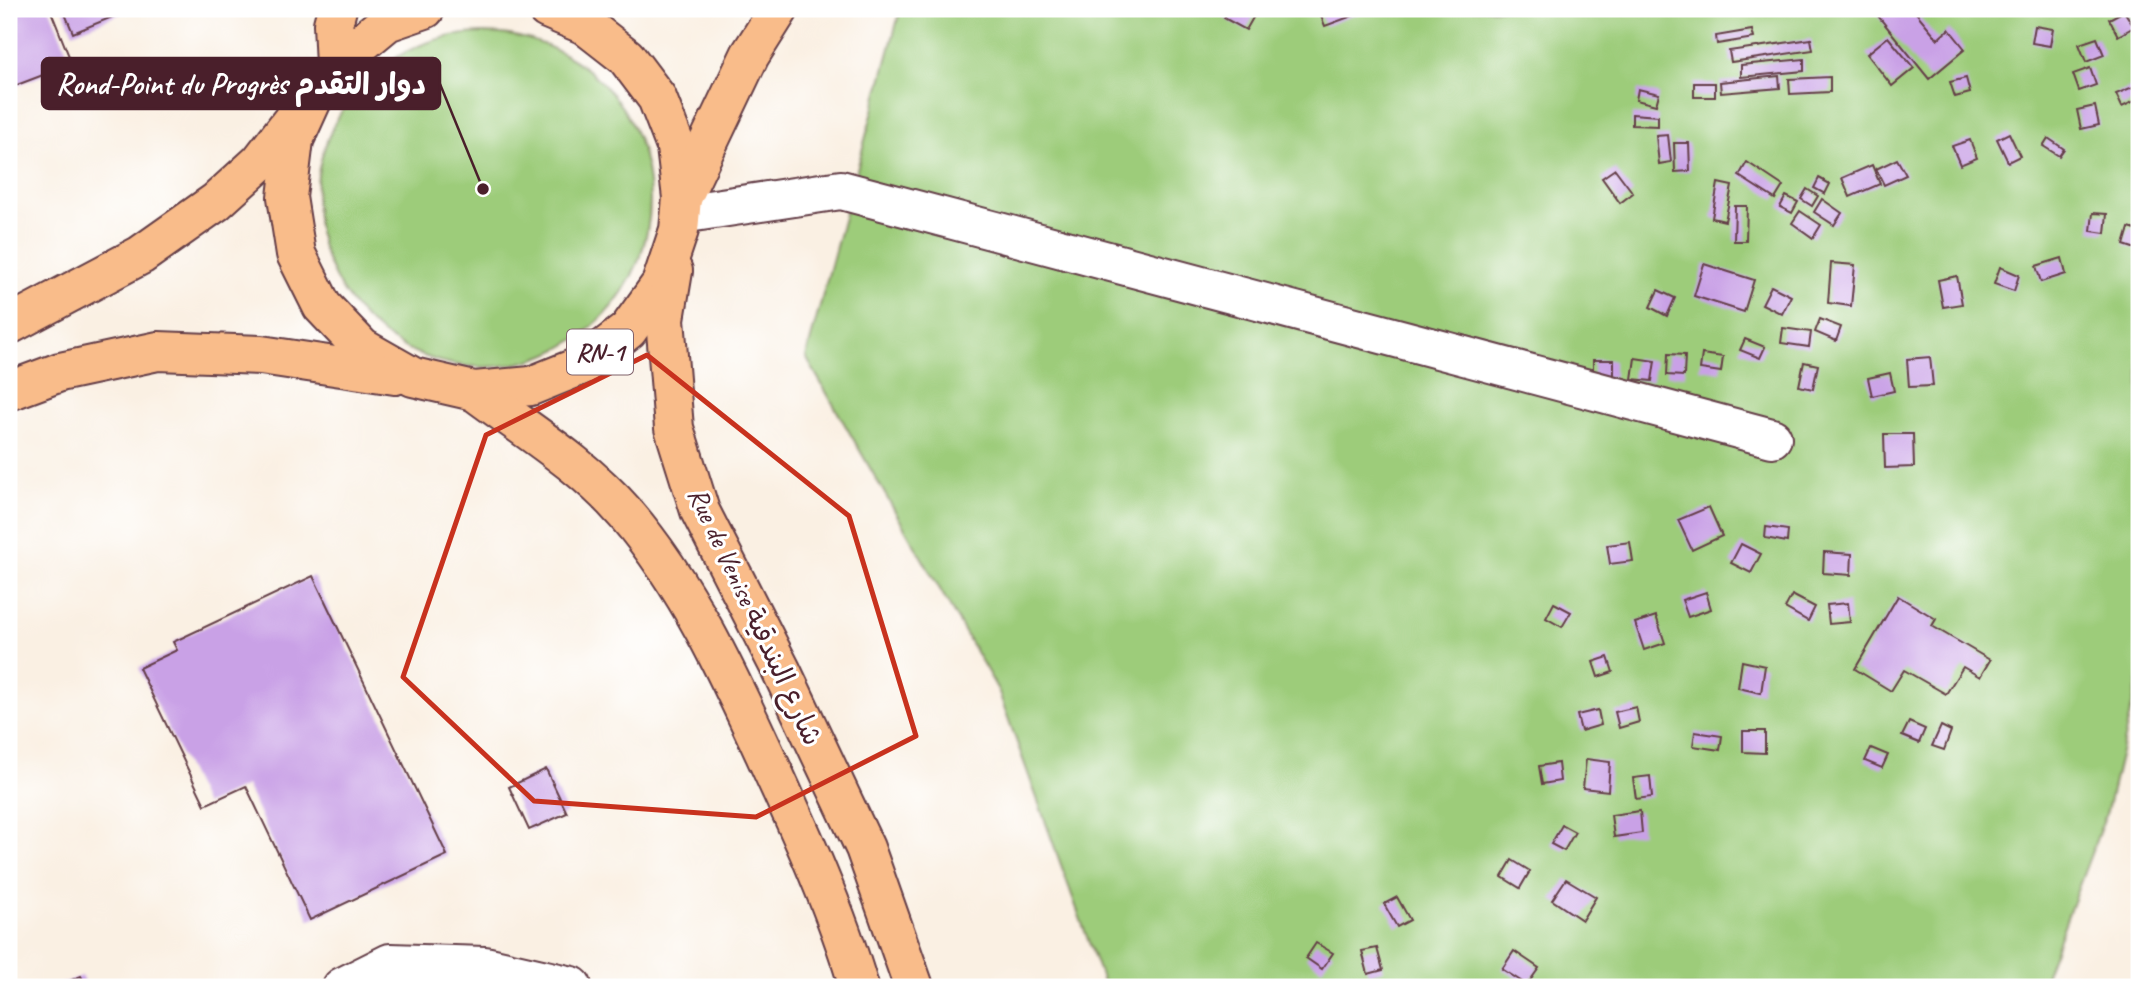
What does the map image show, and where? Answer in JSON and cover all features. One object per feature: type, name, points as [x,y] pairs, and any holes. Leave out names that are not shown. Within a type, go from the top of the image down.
[{"type":"main road","points":[[326,76],[337,9]]},
{"type":"main road","name":"RN-1","points":[[9,325],[141,256],[216,202],[260,162],[326,76],[387,22],[425,9]]},
{"type":"main road","name":"RN-1","points":[[547,9],[584,25],[625,57],[657,98],[676,147],[681,214]]},
{"type":"main road","name":"RN-1","points":[[9,391],[60,372],[158,351],[261,355],[412,377],[474,391],[531,386],[583,365],[628,330],[661,284],[681,214],[750,55],[779,9]]},
{"type":"main road","name":"RN-1","points":[[326,76],[294,140],[287,197],[296,254],[322,306],[330,315],[362,348],[412,377]]},
{"type":"main road","name":"Rue de Venise شارع البندقية","points":[[681,214],[666,319],[674,428],[700,512],[781,670],[866,848],[914,987]]},
{"type":"main road","name":"Rue de Venise شارع البندقية","points":[[474,391],[575,463],[626,514],[671,575],[739,699],[807,845],[848,948],[859,987]]},
{"type":"lane","points":[[681,214],[841,190],[1772,438]]},
{"type":"lane","points":[[342,987],[390,963],[485,966],[572,986]]},
{"type":"highlighted area","points":[[647,355],[849,516],[916,736],[756,817],[534,801],[403,677],[486,435]]},
{"type":"green space","points":[[2139,9],[2139,676],[2107,811],[2041,987],[1105,987],[998,690],[806,357],[900,11]]},
{"type":"green space","points":[[483,33],[516,36],[547,46],[576,61],[601,82],[622,107],[637,136],[647,167],[650,200],[647,233],[637,264],[622,293],[601,318],[576,339],[547,354],[516,364],[483,367],[450,364],[419,354],[390,339],[365,318],[344,293],[329,264],[319,233],[316,200],[319,167],[329,136],[344,107],[365,82],[390,61],[419,46],[450,36]]},
{"type":"building","points":[[9,9],[50,9],[72,64],[9,88]]},
{"type":"building","points":[[63,9],[126,9],[127,11],[73,33]]},
{"type":"building","points":[[1229,9],[1258,9],[1246,30],[1224,18]]},
{"type":"building","points":[[1318,9],[1371,9],[1325,26]]},
{"type":"building","points":[[1887,9],[1913,9],[1938,39],[1949,29],[1965,49],[1929,79],[1878,16]]},
{"type":"building","points":[[2124,11],[2134,27],[2118,36],[2109,19]]},
{"type":"building","points":[[2035,26],[2053,29],[2050,46],[2032,43]]},
{"type":"building","points":[[1752,30],[1754,38],[1717,44],[1716,36]]},
{"type":"building","points":[[1888,37],[1914,68],[1892,86],[1867,54]]},
{"type":"building","points":[[2097,38],[2104,55],[2086,62],[2079,44]]},
{"type":"building","points":[[1811,39],[1813,50],[1731,62],[1729,51]]},
{"type":"building","points":[[1804,59],[1804,71],[1741,77],[1741,65]]},
{"type":"building","points":[[2090,68],[2096,85],[2079,91],[2073,74]]},
{"type":"building","points":[[1779,76],[1780,88],[1721,93],[1720,82]]},
{"type":"building","points":[[1830,77],[1830,92],[1790,94],[1789,79]]},
{"type":"building","points":[[1966,78],[1970,93],[1955,97],[1950,82]]},
{"type":"building","points":[[1694,83],[1715,83],[1715,97],[1694,97]]},
{"type":"building","points":[[2135,86],[2139,99],[2122,107],[2116,94]]},
{"type":"building","points":[[1638,89],[1659,94],[1656,105],[1636,100]]},
{"type":"building","points":[[2095,106],[2099,125],[2081,129],[2077,110]]},
{"type":"building","points":[[1632,114],[1658,116],[1658,126],[1632,125]]},
{"type":"building","points":[[2009,133],[2020,156],[2008,162],[1997,139]]},
{"type":"building","points":[[1668,135],[1671,162],[1659,164],[1656,136]]},
{"type":"building","points":[[2048,138],[2064,149],[2059,156],[2043,146]]},
{"type":"building","points":[[1970,140],[1977,158],[1960,165],[1952,146]]},
{"type":"building","points":[[1674,143],[1689,143],[1690,171],[1675,172]]},
{"type":"building","points":[[1897,159],[1906,175],[1884,185],[1876,169]]},
{"type":"building","points":[[1747,162],[1783,186],[1775,199],[1739,176]]},
{"type":"building","points":[[1872,165],[1880,184],[1850,197],[1842,178]]},
{"type":"building","points":[[1615,169],[1633,193],[1620,203],[1602,178]]},
{"type":"building","points":[[1819,178],[1830,184],[1825,194],[1814,188]]},
{"type":"building","points":[[1718,183],[1732,186],[1725,221],[1712,218]]},
{"type":"building","points":[[1807,189],[1818,196],[1812,206],[1801,199]]},
{"type":"building","points":[[1786,196],[1798,202],[1792,213],[1780,207]]},
{"type":"building","points":[[1822,199],[1842,213],[1834,225],[1814,212]]},
{"type":"building","points":[[1735,206],[1747,206],[1746,241],[1734,241]]},
{"type":"building","points":[[1800,211],[1821,225],[1813,238],[1792,223]]},
{"type":"building","points":[[2093,213],[2107,214],[2105,233],[2091,231]]},
{"type":"building","points":[[2129,228],[2139,231],[2139,250],[2124,245]]},
{"type":"building","points":[[2062,258],[2066,274],[2041,282],[2036,266]]},
{"type":"building","points":[[1831,263],[1855,265],[1851,306],[1828,303]]},
{"type":"building","points":[[1704,264],[1754,280],[1744,312],[1694,296]]},
{"type":"building","points":[[2000,267],[2019,275],[2014,291],[1994,284]]},
{"type":"building","points":[[1957,276],[1962,304],[1943,307],[1938,280]]},
{"type":"building","points":[[1771,286],[1791,296],[1782,314],[1762,304]]},
{"type":"building","points":[[1658,290],[1675,298],[1667,316],[1650,307]]},
{"type":"building","points":[[1820,319],[1841,327],[1836,341],[1815,332]]},
{"type":"building","points":[[1783,328],[1811,332],[1809,347],[1781,343]]},
{"type":"building","points":[[1745,339],[1765,347],[1760,358],[1740,350]]},
{"type":"building","points":[[1668,354],[1685,355],[1684,376],[1667,375]]},
{"type":"building","points":[[1702,354],[1723,357],[1721,372],[1700,369]]},
{"type":"building","points":[[1930,357],[1933,386],[1909,387],[1907,359]]},
{"type":"building","points":[[1635,358],[1655,361],[1652,381],[1632,379]]},
{"type":"building","points":[[1593,360],[1614,360],[1614,378],[1593,378]]},
{"type":"building","points":[[1804,362],[1818,365],[1813,389],[1799,386]]},
{"type":"building","points":[[1890,373],[1894,391],[1872,396],[1868,378]]},
{"type":"building","points":[[1884,434],[1913,434],[1914,467],[1885,468]]},
{"type":"building","points":[[1709,507],[1722,536],[1692,550],[1678,520]]},
{"type":"building","points":[[1766,527],[1788,530],[1787,542],[1765,538]]},
{"type":"building","points":[[1630,542],[1633,561],[1610,564],[1607,545]]},
{"type":"building","points":[[1741,544],[1761,554],[1751,573],[1731,563]]},
{"type":"building","points":[[1824,552],[1852,554],[1851,575],[1823,573]]},
{"type":"building","points":[[313,576],[447,855],[310,920],[246,786],[205,805],[139,668],[177,650],[173,642]]},
{"type":"building","points":[[1706,592],[1711,609],[1688,617],[1682,600]]},
{"type":"building","points":[[1792,595],[1815,607],[1808,621],[1785,608]]},
{"type":"building","points":[[1898,596],[1936,619],[1932,626],[1990,660],[1980,677],[1963,667],[1946,694],[1904,670],[1891,691],[1855,669]]},
{"type":"building","points":[[1554,603],[1571,612],[1562,627],[1546,618]]},
{"type":"building","points":[[1848,603],[1850,622],[1829,624],[1827,605]]},
{"type":"building","points":[[1656,616],[1665,643],[1644,650],[1635,623]]},
{"type":"building","points":[[1608,657],[1613,672],[1598,677],[1593,662]]},
{"type":"building","points":[[1742,661],[1765,666],[1761,693],[1738,688]]},
{"type":"building","points":[[1636,707],[1639,722],[1619,728],[1615,712]]},
{"type":"building","points":[[1598,710],[1601,725],[1581,731],[1577,715]]},
{"type":"building","points":[[1909,722],[1925,729],[1919,743],[1902,736]]},
{"type":"building","points":[[1941,726],[1951,731],[1944,750],[1932,746]]},
{"type":"building","points":[[1743,731],[1765,731],[1765,753],[1743,752]]},
{"type":"building","points":[[1695,732],[1722,736],[1720,750],[1693,746]]},
{"type":"building","points":[[1871,748],[1888,755],[1882,768],[1865,761]]},
{"type":"building","points":[[1586,759],[1610,762],[1608,791],[1583,788]]},
{"type":"building","points":[[1558,763],[1560,781],[1542,784],[1539,766]]},
{"type":"building","points":[[546,769],[567,813],[529,830],[509,787]]},
{"type":"building","points":[[1650,776],[1652,797],[1636,799],[1633,778]]},
{"type":"building","points":[[1640,811],[1642,833],[1614,837],[1611,815]]},
{"type":"building","points":[[1562,825],[1575,832],[1564,851],[1551,844]]},
{"type":"building","points":[[1512,860],[1530,871],[1520,888],[1502,877]]},
{"type":"building","points":[[1566,879],[1596,897],[1582,920],[1552,900]]},
{"type":"building","points":[[1397,897],[1410,920],[1397,927],[1384,904]]},
{"type":"building","points":[[1316,943],[1333,953],[1322,969],[1306,958]]},
{"type":"building","points":[[1377,948],[1383,970],[1368,974],[1362,951]]},
{"type":"building","points":[[1514,951],[1539,968],[1527,985],[1502,969]]},
{"type":"building","points":[[81,976],[86,987],[55,987]]},
{"type":"place","name":"Rond-Point du Progrès دوار التقدم","points":[[483,189]]}]
